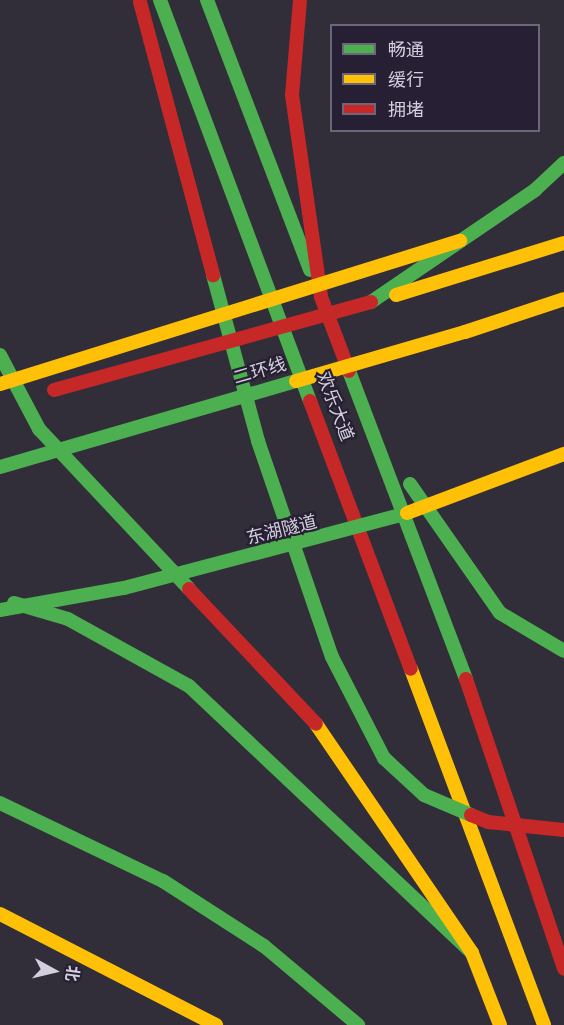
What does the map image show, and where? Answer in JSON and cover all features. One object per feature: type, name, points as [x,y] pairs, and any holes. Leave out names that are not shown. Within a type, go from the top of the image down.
[{"type":"main road","points":[[140,0],[258,441],[332,657],[384,758],[424,795],[488,822],[564,830]]},
{"type":"main road","name":"欢乐大道","points":[[160,0],[350,499],[469,829]]},
{"type":"main road","name":"欢乐大道","points":[[207,0],[495,756]]},
{"type":"main road","points":[[300,0],[295,14],[292,95],[321,297]]},
{"type":"main road","points":[[371,302],[535,190],[564,163]]},
{"type":"main road","points":[[0,384],[460,242]]},
{"type":"main road","name":"二环线","points":[[11,402],[371,302],[564,243]]},
{"type":"main road","name":"二环线","points":[[0,466],[465,332],[564,299]]},
{"type":"main road","points":[[465,332],[564,317]]},
{"type":"main road","points":[[0,354],[39,429],[316,724],[472,952],[500,1025]]},
{"type":"main road","points":[[364,409],[451,549],[500,613],[560,650]]},
{"type":"main road","name":"东湖隧道","points":[[0,610],[124,588],[320,540],[471,494],[564,454]]},
{"type":"main road","points":[[0,599],[68,619],[189,686],[472,952]]},
{"type":"main road","points":[[495,756],[549,873]]},
{"type":"main road","points":[[495,756],[564,969]]},
{"type":"main road","points":[[0,803],[163,881],[264,946],[358,1025]]},
{"type":"main road","points":[[469,829],[500,956]]},
{"type":"main road","points":[[469,829],[544,1025]]},
{"type":"main road","points":[[0,914],[216,1025]]},
{"type":"traffic: fast","points":[[160,0],[310,401]]},
{"type":"traffic: fast","points":[[207,0],[310,270]]},
{"type":"traffic: fast","points":[[371,302],[535,190],[564,163]]},
{"type":"traffic: fast","points":[[213,275],[258,441]]},
{"type":"traffic: fast","points":[[0,355],[39,429],[189,589]]},
{"type":"traffic: fast","points":[[349,371],[466,679]]},
{"type":"traffic: fast","points":[[0,467],[296,381]]},
{"type":"traffic: fast","points":[[258,441],[332,657],[384,758],[424,795],[471,815]]},
{"type":"traffic: fast","points":[[410,484],[500,613],[564,651]]},
{"type":"traffic: fast","points":[[0,610],[124,588],[407,513]]},
{"type":"traffic: fast","points":[[14,603],[68,619],[189,686],[472,953]]},
{"type":"traffic: fast","points":[[0,803],[163,881],[264,946],[358,1025]]},
{"type":"traffic: slow","points":[[0,384],[460,241]]},
{"type":"traffic: slow","points":[[396,295],[564,243]]},
{"type":"traffic: slow","points":[[465,332],[564,299]]},
{"type":"traffic: slow","points":[[296,381],[465,332]]},
{"type":"traffic: slow","points":[[407,513],[564,454]]},
{"type":"traffic: slow","points":[[411,669],[544,1025]]},
{"type":"traffic: slow","points":[[316,724],[472,953],[500,1025]]},
{"type":"traffic: slow","points":[[0,914],[216,1025]]},
{"type":"traffic: jam","points":[[300,0],[292,95],[321,297],[349,371]]},
{"type":"traffic: jam","points":[[140,2],[213,275]]},
{"type":"traffic: jam","points":[[54,390],[371,302]]},
{"type":"traffic: jam","points":[[310,401],[411,669]]},
{"type":"traffic: jam","points":[[189,589],[316,724]]},
{"type":"traffic: jam","points":[[466,679],[564,969]]},
{"type":"traffic: jam","points":[[471,815],[488,822],[564,830]]}]
